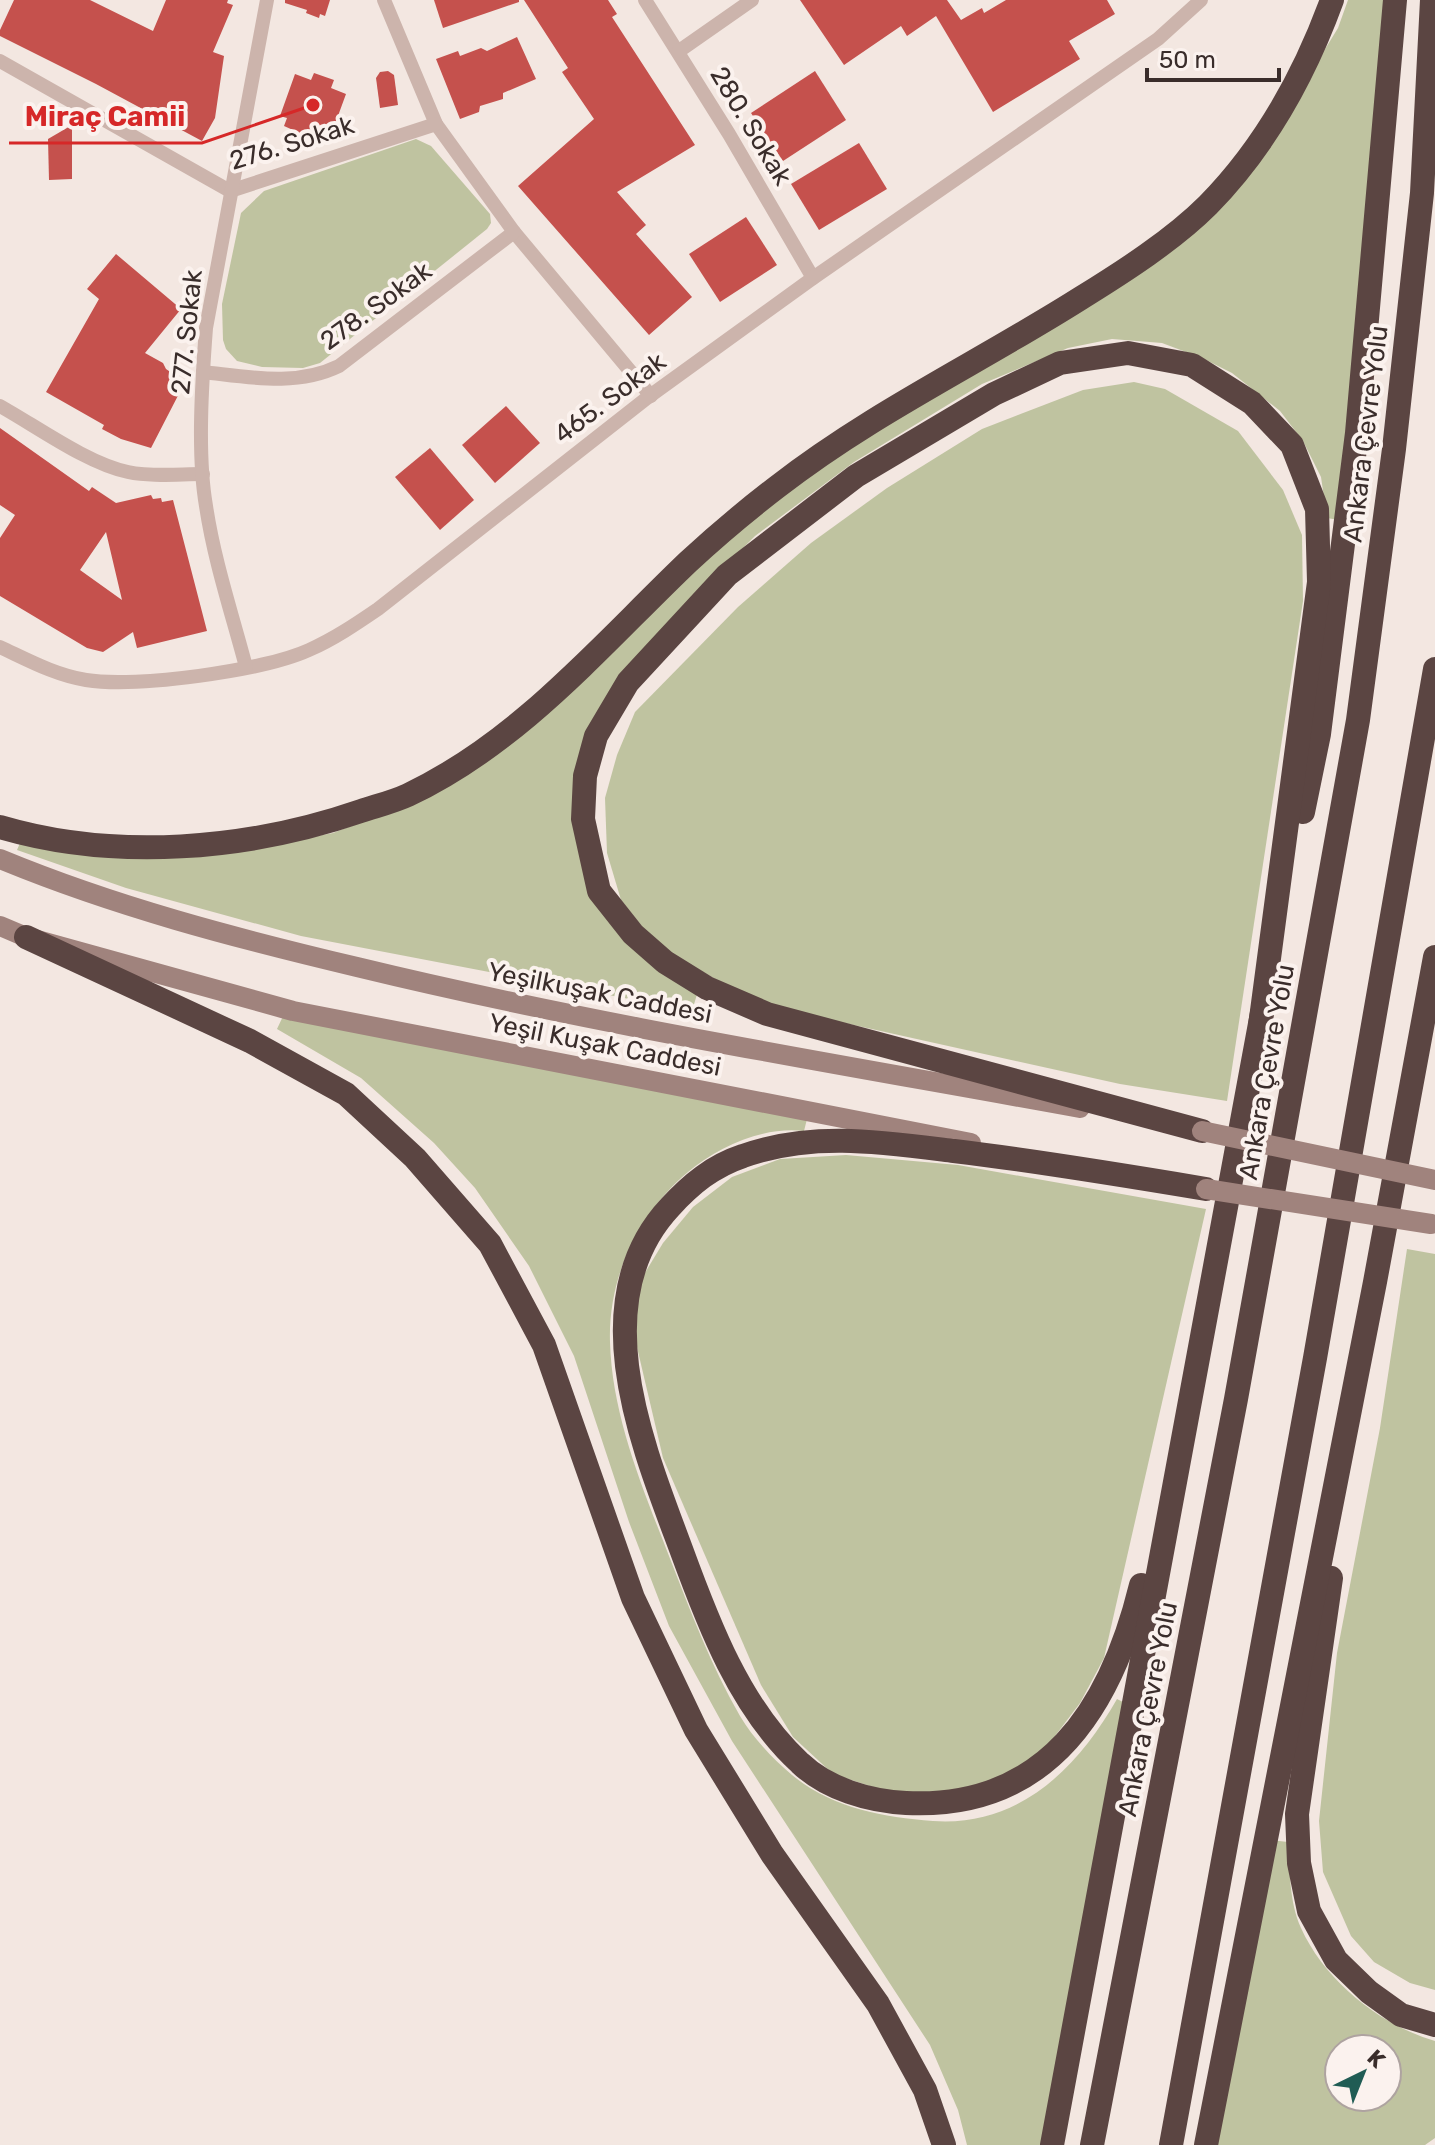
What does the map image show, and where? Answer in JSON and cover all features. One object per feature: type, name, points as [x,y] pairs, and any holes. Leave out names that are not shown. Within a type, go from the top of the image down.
[{"type":"highway","points":[[0,827],[85,843],[154,848],[271,836],[322,825],[407,795],[488,749],[572,679],[691,559],[778,486],[885,411],[1023,335],[1133,266],[1207,205],[1264,136],[1313,52],[1332,0]]},
{"type":"highway","points":[[1052,2145],[1260,1026],[1319,734],[1359,417],[1395,0]]},
{"type":"highway","name":"Ankara Çevre Yolu","points":[[1092,2145],[1236,1399],[1358,720],[1394,449],[1422,193],[1432,0]]},
{"type":"highway","points":[[1202,1131],[767,1014],[707,988],[665,962],[633,934],[599,891],[583,819],[585,776],[596,736],[628,682],[727,575],[856,476],[994,394],[1060,363],[1128,353],[1192,365],[1252,403],[1292,445],[1317,509],[1319,582],[1260,1026]]},
{"type":"highway","points":[[1171,2145],[1435,669]]},
{"type":"highway","points":[[26,937],[250,1041],[346,1094],[415,1158],[490,1244],[544,1345],[633,1598],[696,1730],[772,1854],[878,2004],[925,2090],[944,2145]]},
{"type":"highway","points":[[1206,2145],[1375,1282],[1435,957]]},
{"type":"highway","points":[[1427,1009],[1435,975]]},
{"type":"highway","points":[[1198,1358],[1126,1640],[1112,1675],[1096,1703],[1078,1730],[1057,1752],[1011,1783],[987,1793],[958,1799],[905,1803],[883,1801],[839,1788],[803,1766],[775,1736],[747,1695],[698,1595],[649,1458],[628,1379],[624,1322],[627,1297],[641,1252],[664,1213],[701,1177],[721,1164],[778,1146],[829,1140],[890,1143],[1012,1158],[1206,1189]]},
{"type":"highway","points":[[1375,1282],[1297,1814],[1299,1863],[1309,1911],[1336,1960],[1369,1992],[1401,2015],[1435,2025]]},
{"type":"main road","name":"Yeşilkuşak Caddesi","points":[[0,859],[143,912],[490,1000],[1202,1131],[1435,1180]]},
{"type":"main road","name":"Yeşil Kuşak Caddesi","points":[[0,926],[26,937],[293,1011],[1206,1189],[1434,1225]]},
{"type":"street","name":"277. Sokak","points":[[246,667],[213,544],[203,474],[203,372],[206,328],[267,0]]},
{"type":"street","points":[[384,0],[436,124],[514,232],[651,396]]},
{"type":"street","name":"280. Sokak","points":[[645,0],[679,51],[813,278]]},
{"type":"street","points":[[679,51],[752,0]]},
{"type":"street","name":"465. Sokak","points":[[0,647],[55,672],[98,681],[174,678],[281,660],[307,651],[341,633],[378,609],[651,396],[813,278],[1158,39],[1201,0]]},
{"type":"street","name":"276. Sokak","points":[[0,61],[230,191],[436,124]]},
{"type":"street","name":"278. Sokak","points":[[203,372],[291,379],[325,373],[339,366],[514,232]]},
{"type":"street","points":[[0,406],[117,469],[130,473],[203,474]]},
{"type":"green space","points":[[1348,0],[1387,0],[1344,521],[1327,518],[1321,477],[1303,441],[1280,411],[1232,373],[1162,343],[1112,339],[1068,348],[982,384],[854,462],[755,536],[682,609],[587,733],[593,895],[698,991],[692,1011],[301,936],[126,888],[17,850],[23,836],[243,850],[333,833],[431,795],[797,477],[1117,286],[1300,90],[1338,28]]},
{"type":"green space","points":[[416,139],[431,146],[490,214],[491,223],[487,229],[320,363],[303,368],[262,367],[237,361],[226,349],[223,340],[222,304],[241,213],[264,191]]},
{"type":"green space","points":[[1134,382],[1165,389],[1238,431],[1283,490],[1302,535],[1303,601],[1227,1101],[1120,1084],[759,1004],[656,945],[621,900],[607,853],[605,798],[617,755],[635,712],[738,607],[811,543],[887,488],[982,429],[1083,390]]},
{"type":"green space","points":[[285,1012],[808,1115],[804,1131],[757,1135],[713,1154],[688,1172],[654,1207],[630,1248],[614,1294],[610,1342],[616,1397],[630,1452],[649,1505],[720,1678],[757,1740],[807,1786],[858,1809],[895,1817],[933,1821],[964,1820],[992,1814],[1018,1803],[1064,1770],[1101,1725],[1117,1699],[1129,1705],[1041,2145],[967,2145],[958,2110],[930,2045],[732,1741],[669,1626],[629,1522],[574,1356],[529,1266],[475,1188],[434,1143],[361,1078],[277,1029]]},
{"type":"green space","points":[[846,1155],[958,1165],[1206,1209],[1104,1658],[1080,1703],[1049,1744],[1020,1767],[982,1787],[928,1794],[882,1790],[833,1774],[793,1737],[761,1685],[663,1458],[632,1326],[643,1276],[663,1243],[693,1207],[732,1177],[780,1159]]},
{"type":"green space","points":[[1407,1249],[1435,1254],[1435,1990],[1410,1983],[1374,1962],[1351,1936],[1323,1872],[1319,1821],[1337,1653],[1380,1428]]},
{"type":"green space","points":[[1269,1840],[1288,1842],[1294,1908],[1301,1928],[1324,1966],[1339,1983],[1375,2012],[1414,2034],[1435,2041],[1435,2138],[1425,2145],[1210,2145]]},
{"type":"building","points":[[14,0],[90,0],[153,31],[166,0],[228,0],[227,3],[233,5],[213,52],[224,56],[215,118],[202,141],[0,36]]},
{"type":"building","points":[[285,0],[330,0],[325,16],[320,14],[319,18],[306,13],[307,10],[285,3]]},
{"type":"building","points":[[434,0],[519,0],[519,2],[443,28]]},
{"type":"building","points":[[524,0],[608,0],[617,14],[612,17],[695,145],[617,192],[646,225],[636,234],[692,297],[649,335],[518,186],[594,119],[562,72],[568,68]]},
{"type":"building","points":[[800,0],[947,0],[961,20],[982,8],[984,13],[1006,0],[1107,0],[1115,14],[1069,41],[1080,59],[993,112],[936,16],[907,36],[901,26],[844,65]]},
{"type":"building","points":[[517,37],[536,79],[503,93],[503,99],[480,106],[479,112],[460,119],[436,59],[458,51],[460,56],[481,48],[487,51]]},
{"type":"building","points":[[388,71],[394,75],[398,105],[380,108],[376,78],[380,72]]},
{"type":"building","points":[[815,71],[846,120],[783,161],[751,113]]},
{"type":"building","points":[[314,73],[334,80],[331,88],[346,94],[331,135],[323,132],[320,140],[312,137],[309,145],[290,138],[293,130],[284,126],[287,118],[280,116],[295,74],[311,80]]},
{"type":"building","points":[[72,125],[72,179],[49,180],[48,139]]},
{"type":"building","points":[[859,143],[887,189],[819,230],[791,184]]},
{"type":"building","points":[[746,217],[777,265],[720,302],[689,254]]},
{"type":"building","points":[[116,254],[181,309],[145,353],[163,363],[166,369],[185,382],[151,448],[121,439],[102,429],[104,425],[46,392],[99,299],[87,289]]},
{"type":"building","points":[[506,406],[540,443],[495,483],[462,445]]},
{"type":"building","points":[[0,428],[89,491],[92,487],[116,503],[151,495],[153,499],[161,498],[162,502],[173,500],[207,631],[137,648],[133,632],[103,652],[87,648],[0,596],[0,538],[15,515],[0,505]],"holes":[[[106,532],[122,600],[80,570]]]},
{"type":"building","points":[[430,448],[474,500],[440,530],[395,477]]},
{"type":"place","name":"Miraç Camii","points":[[313,105]]}]
